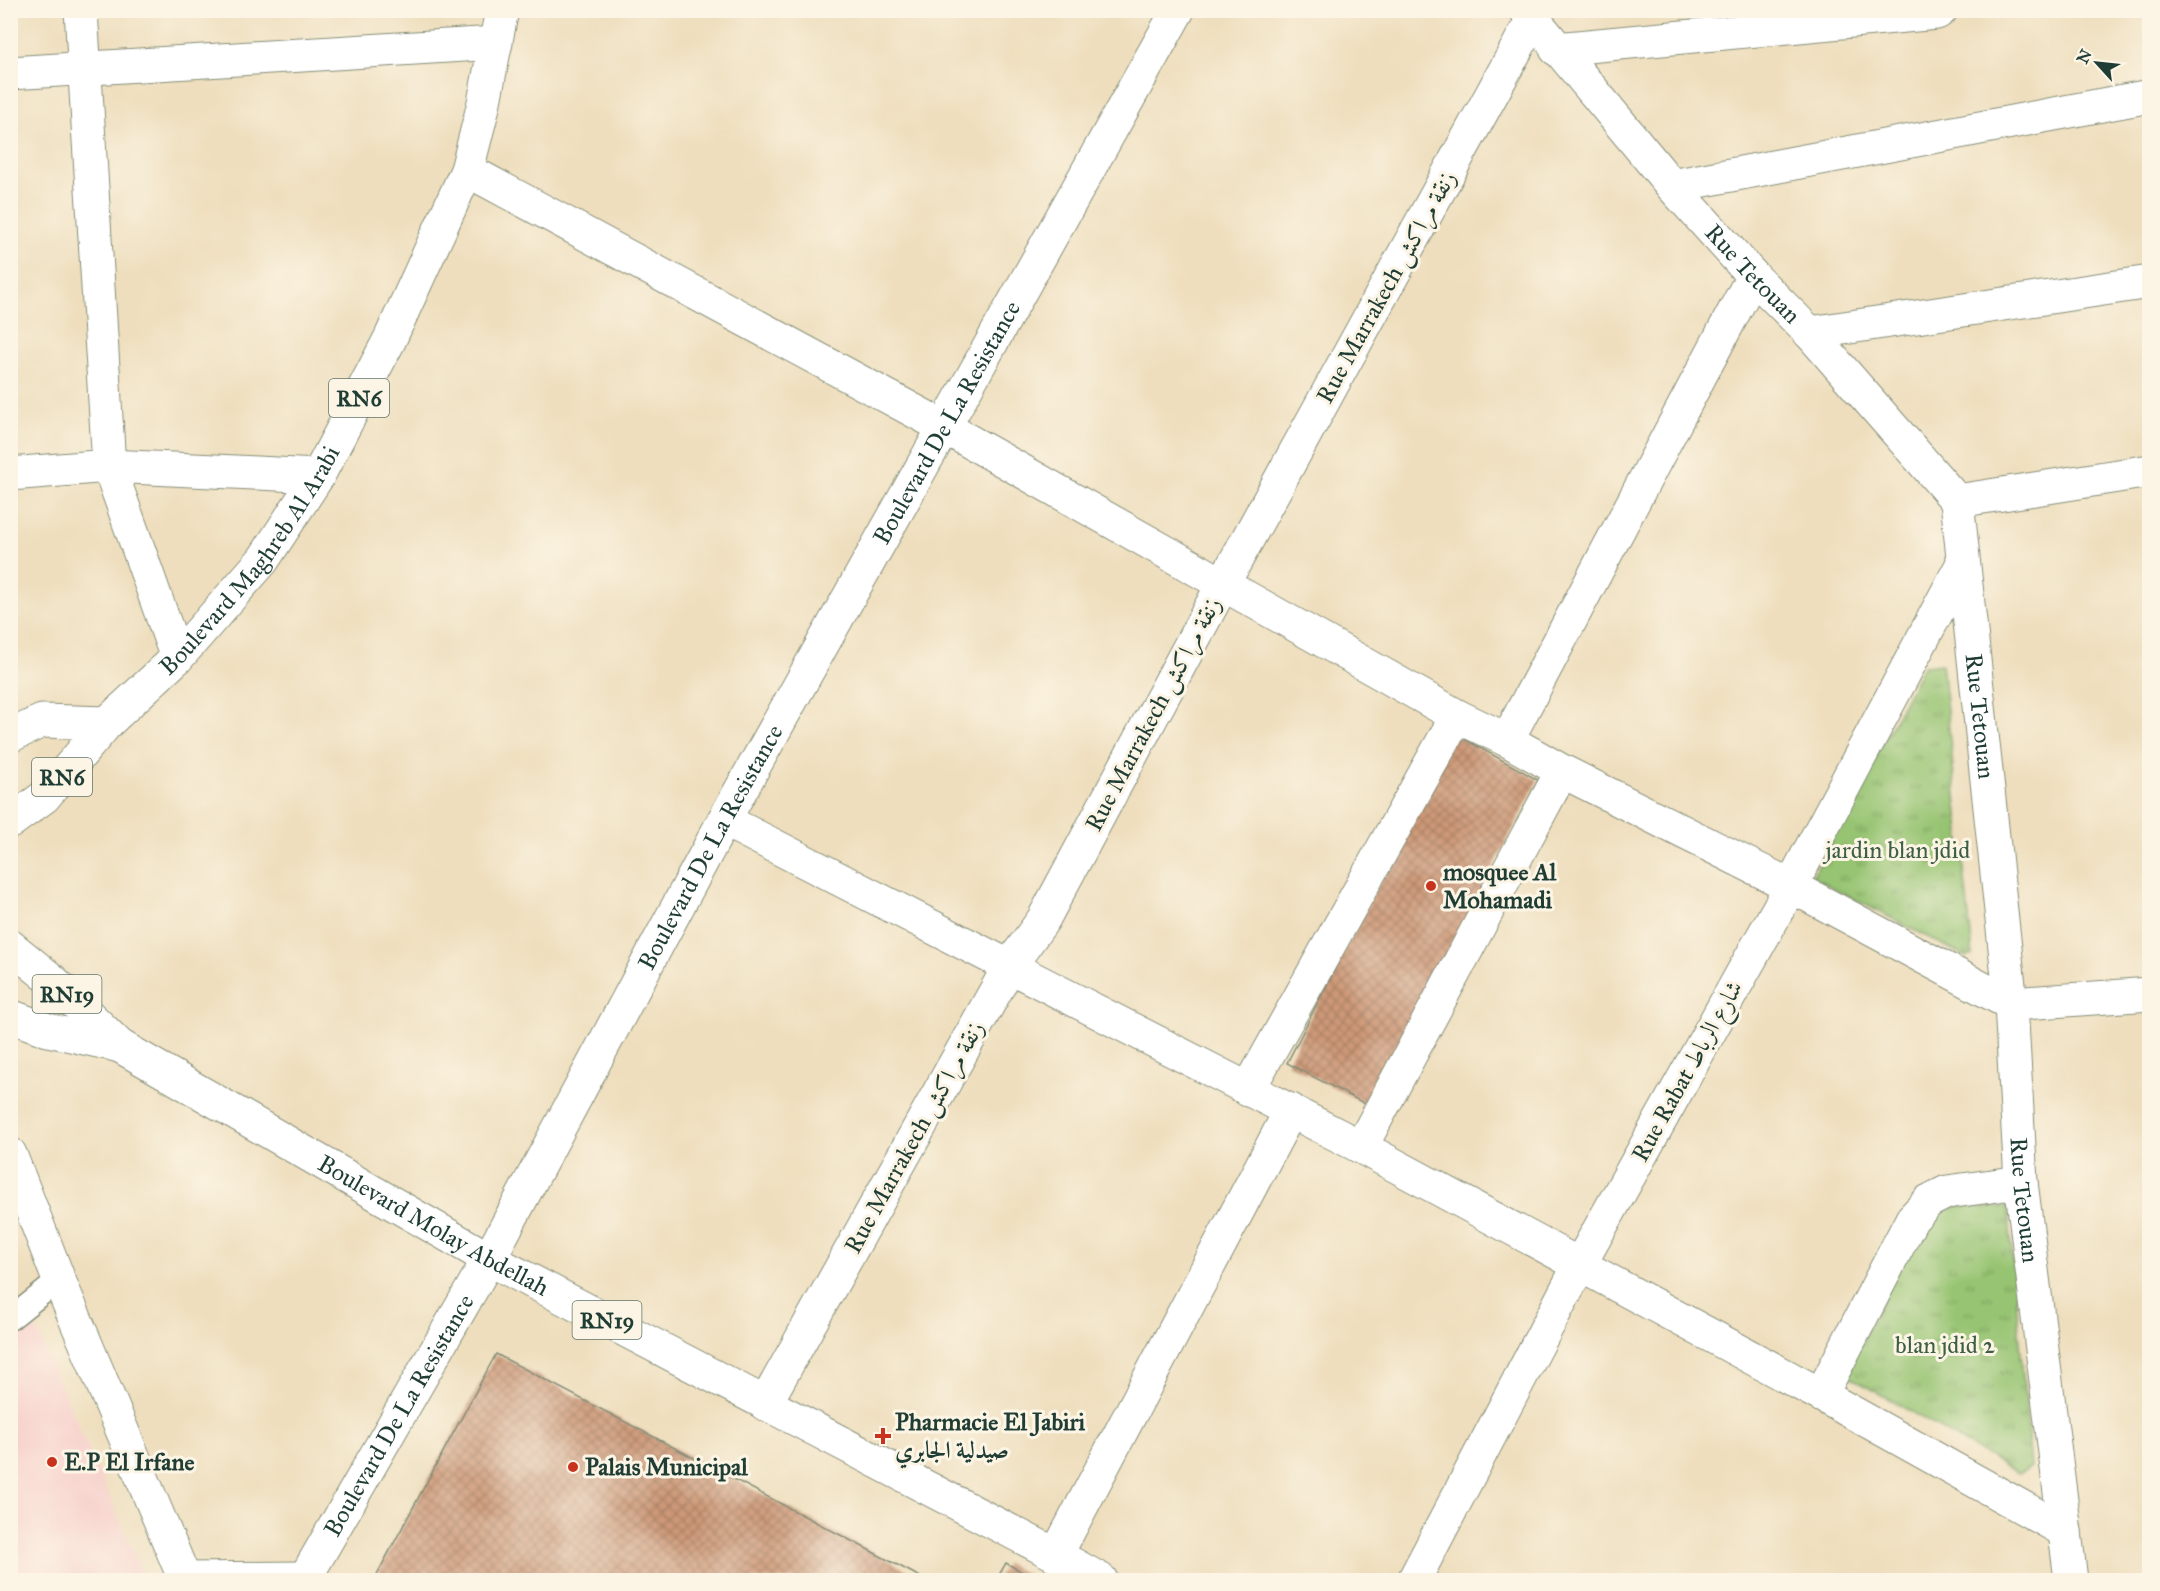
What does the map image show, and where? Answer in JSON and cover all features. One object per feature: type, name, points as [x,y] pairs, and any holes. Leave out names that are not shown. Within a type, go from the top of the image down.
[{"type":"street","points":[[81,10],[109,466],[177,658]]},
{"type":"street","name":"Boulevard Maghreb Al Arabi","points":[[10,822],[45,796],[106,723],[177,658],[264,560],[318,476],[390,339],[467,170],[502,10]]},
{"type":"street","name":"Boulevard De La Resistance","points":[[185,1580],[304,1579],[489,1259],[724,820],[1178,10]]},
{"type":"street","points":[[1556,49],[1926,14],[1941,10]]},
{"type":"street","name":"Rue Tetouan","points":[[1531,13],[1556,49],[1672,186],[1753,276],[1810,333],[1957,501],[2011,1004],[2021,1182],[2071,1581]]},
{"type":"street","name":"Rue Marrakech زنقة مراكش","points":[[765,1404],[1009,967],[1043,920],[1531,13]]},
{"type":"street","points":[[10,73],[496,43]]},
{"type":"street","points":[[1672,186],[2150,96]]},
{"type":"street","points":[[467,170],[944,427],[1457,716],[1791,886],[2011,1004],[2150,994]]},
{"type":"street","points":[[1507,740],[1753,276]]},
{"type":"street","points":[[1810,333],[2150,282]]},
{"type":"street","points":[[10,474],[109,466],[318,476]]},
{"type":"street","points":[[1957,501],[2150,471]]},
{"type":"street","name":"Rue Rabat شارع الرباط","points":[[1414,1581],[1580,1264],[1791,886],[1963,563]]},
{"type":"street","points":[[10,713],[42,721]]},
{"type":"street","points":[[1248,1090],[1457,716]]},
{"type":"street","name":"RN6","points":[[10,736],[42,721],[106,723]]},
{"type":"street","points":[[1361,1147],[1562,771]]},
{"type":"street","points":[[724,820],[1361,1147],[1821,1395],[2065,1531]]},
{"type":"street","name":"RN19","points":[[10,946],[52,980],[120,1046]]},
{"type":"street","name":"RN19","points":[[10,1016],[48,1030],[120,1046]]},
{"type":"street","name":"Boulevard Molay Abdellah","points":[[120,1046],[489,1259],[1056,1555],[1101,1581]]},
{"type":"street","points":[[1056,1555],[1291,1110]]},
{"type":"street","points":[[10,1154],[59,1280],[185,1580]]},
{"type":"street","points":[[1821,1395],[1912,1219],[1929,1201],[1947,1191],[2021,1182]]},
{"type":"lane","points":[[10,1319],[59,1280]]},
{"type":"shaded area","name":"E.P El Irfane","points":[[34,1325],[146,1580],[11,1580],[11,1344]]},
{"type":"green space","name":"jardin blan jdid","points":[[1942,664],[1973,955],[1966,957],[1812,877],[1923,666]]},
{"type":"green space","name":"blan jdid 2","points":[[1931,1206],[2008,1207],[2031,1467],[2019,1474],[1845,1374]]},
{"type":"building","name":"mosquee Al Mohamadi","points":[[1455,734],[1538,780],[1371,1107],[1287,1063]]},
{"type":"building","name":"Palais Municipal","points":[[496,1354],[926,1580],[374,1580]]},
{"type":"building","points":[[1006,1563],[1037,1580],[996,1580]]},
{"type":"place","name":"mosquee Al Mohamadi","points":[[1431,886]]},
{"type":"place","name":"Pharmacie El Jabiri صيدلية الجابري","points":[[883,1436]]},
{"type":"place","name":"E.P El Irfane","points":[[52,1462]]},
{"type":"place","name":"Palais Municipal","points":[[573,1467]]}]
